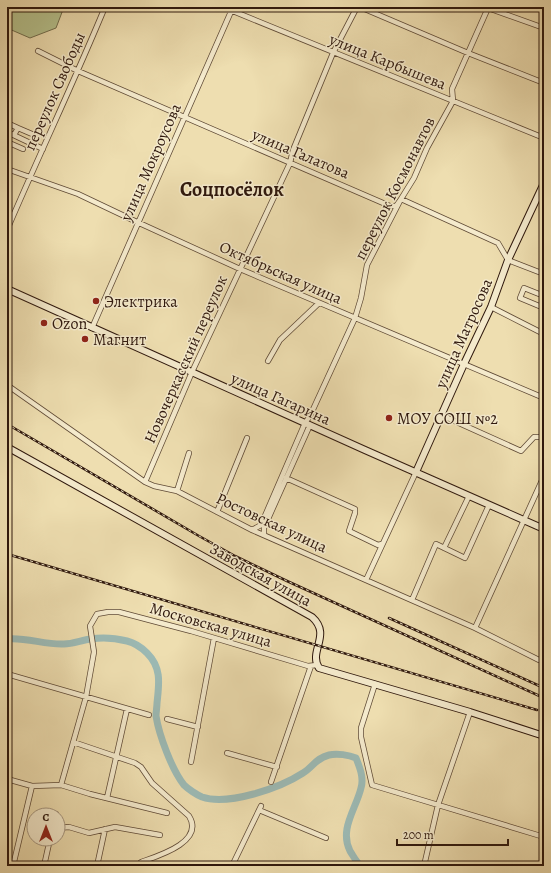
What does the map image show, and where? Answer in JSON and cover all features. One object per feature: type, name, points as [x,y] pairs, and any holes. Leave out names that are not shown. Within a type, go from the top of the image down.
[{"type":"main road","name":"улица Матросова","points":[[416,472],[491,307],[508,260],[544,184]]},
{"type":"main road","name":"улица Гагарина","points":[[7,289],[544,529]]},
{"type":"main road","name":"Заводская улица","points":[[7,447],[312,617],[318,623],[321,633],[314,666]]},
{"type":"main road","points":[[314,666],[322,670],[470,712],[544,736]]},
{"type":"street","name":"переулок Свободы","points":[[7,230],[105,7]]},
{"type":"street","name":"улица Карбышева","points":[[222,7],[232,9],[333,53],[544,138]]},
{"type":"street","name":"Новочеркасский переулок","points":[[145,482],[192,372],[290,163],[292,150],[333,53],[357,7]]},
{"type":"street","points":[[360,7],[468,53],[544,83]]},
{"type":"street","points":[[487,8],[544,28]]},
{"type":"street","name":"переулок Космонавтов","points":[[252,530],[261,525],[355,318],[361,298],[367,265],[401,199],[414,178],[427,148],[453,101],[452,89],[487,8]]},
{"type":"street","name":"улица Мокроусова","points":[[92,328],[137,222],[232,9]]},
{"type":"street","name":"улица Галатова","points":[[38,52],[78,71],[390,206],[396,206],[401,199]]},
{"type":"street","points":[[7,123],[32,134]]},
{"type":"street","points":[[14,135],[18,128]]},
{"type":"street","points":[[7,132],[43,149]]},
{"type":"street","points":[[7,142],[23,149]]},
{"type":"street","name":"Октябрьская улица","points":[[7,169],[78,194],[240,269],[544,398]]},
{"type":"street","points":[[401,199],[498,243],[508,260],[544,274]]},
{"type":"street","points":[[544,296],[524,288],[520,298],[544,308]]},
{"type":"street","points":[[268,361],[280,340],[319,303]]},
{"type":"street","points":[[491,307],[543,333],[544,328]]},
{"type":"street","name":"Ростовская улица","points":[[7,385],[145,482],[154,486],[177,491],[252,530],[475,628],[539,660]]},
{"type":"street","points":[[441,416],[521,451],[534,437],[544,437]]},
{"type":"street","points":[[264,535],[264,528],[286,478],[307,424]]},
{"type":"street","points":[[217,512],[247,438]]},
{"type":"street","points":[[177,491],[189,453]]},
{"type":"street","name":"улица Матросова","points":[[366,580],[416,472]]},
{"type":"street","points":[[475,628],[544,476]]},
{"type":"street","points":[[286,478],[355,509],[349,531],[378,545],[382,544]]},
{"type":"street","points":[[444,548],[469,496]]},
{"type":"street","points":[[412,600],[436,544],[465,558],[489,505]]},
{"type":"street","name":"Московская улица","points":[[86,697],[94,652],[90,626],[97,614],[108,612],[119,612],[314,666]]},
{"type":"street","points":[[191,762],[214,638]]},
{"type":"street","points":[[271,782],[314,666]]},
{"type":"street","points":[[7,674],[149,715]]},
{"type":"street","points":[[375,684],[361,728],[361,737],[372,785],[544,837]]},
{"type":"street","points":[[61,785],[86,697]]},
{"type":"street","points":[[107,798],[128,709]]},
{"type":"street","points":[[424,866],[438,805],[470,712]]},
{"type":"street","points":[[166,719],[198,727]]},
{"type":"street","points":[[73,742],[135,763],[141,767],[152,783],[189,816],[192,828],[189,836],[182,844],[156,857],[141,862]]},
{"type":"street","points":[[227,753],[277,766]]},
{"type":"street","points":[[7,779],[32,786],[61,785],[167,813]]},
{"type":"street","points":[[13,866],[32,786]]},
{"type":"street","points":[[232,866],[260,808],[326,838]]},
{"type":"street","points":[[66,827],[89,833],[115,827],[160,835]]},
{"type":"street","points":[[97,866],[106,829]]},
{"type":"street","points":[[44,866],[48,847]]},
{"type":"green space","points":[[7,7],[64,7],[56,28],[30,38],[7,28]]},
{"type":"waterway","points":[[7,639],[21,639],[64,644],[95,638],[109,638],[130,642],[147,653],[155,664],[157,670],[159,683],[156,716],[167,752],[179,779],[184,785],[202,797],[226,799],[254,794],[268,790],[293,779],[325,756],[339,754],[356,758],[361,773],[362,784],[347,827],[346,835],[350,851],[361,866]]},
{"type":"railway","points":[[7,424],[235,556],[544,698]]},
{"type":"railway","points":[[7,554],[537,710]]},
{"type":"railway","points":[[389,618],[544,688]]},
{"type":"place","name":"Электрика","points":[[96,301]]},
{"type":"place","name":"Ozon","points":[[44,323]]},
{"type":"place","name":"Магнит","points":[[85,339]]},
{"type":"place","name":"МОУ СОШ №2","points":[[389,418]]},
{"type":"district","name":"Соцпосёлок","points":[[232,189]]}]
